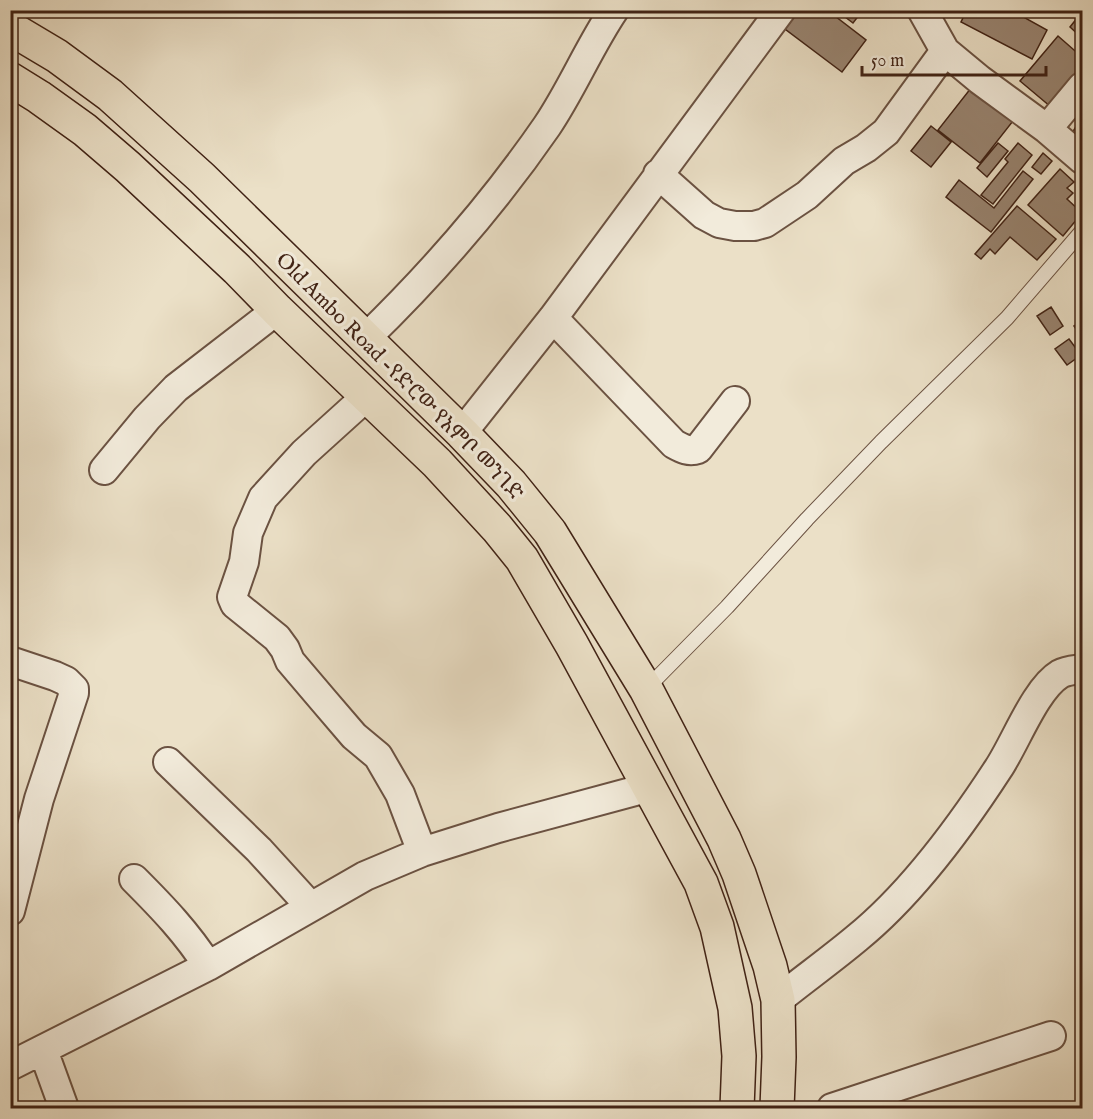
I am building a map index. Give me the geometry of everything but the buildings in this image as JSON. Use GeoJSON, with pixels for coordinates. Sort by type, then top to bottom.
{"type":"FeatureCollection","features":[{"type":"Feature","properties":{"kind":"main road","name":"Old Ambo Road -የድሮው የአምቦ መንገድ"},"geometry":{"type":"LineString","coordinates":[[10,28],[57,56],[111,95],[202,178],[462,433],[511,484],[550,532],[646,689],[724,839],[739,874],[768,957],[778,1000],[777,1108]]}},
{"type":"Feature","properties":{"kind":"main road","name":"Old Ambo Road -የድሮው የአምቦ መንገድ"},"geometry":{"type":"LineString","coordinates":[[10,79],[85,130],[237,269],[437,463],[522,560],[650,787],[701,883],[717,927],[735,1008],[739,1056],[737,1108]]}},
{"type":"Feature","properties":{"kind":"main road"},"geometry":{"type":"LineString","coordinates":[[726,971],[768,957]]}},
{"type":"Feature","properties":{"kind":"street"},"geometry":{"type":"LineString","coordinates":[[365,339],[429,275],[504,185],[548,124],[614,10]]}},
{"type":"Feature","properties":{"kind":"street"},"geometry":{"type":"LineString","coordinates":[[462,433],[553,318],[781,10]]}},
{"type":"Feature","properties":{"kind":"street"},"geometry":{"type":"LineString","coordinates":[[922,10],[945,51],[1083,159]]}},
{"type":"Feature","properties":{"kind":"street"},"geometry":{"type":"LineString","coordinates":[[658,174],[704,215],[719,223],[735,226],[754,226],[765,223],[807,195],[844,161],[886,132],[945,51]]}},
{"type":"Feature","properties":{"kind":"street"},"geometry":{"type":"LineString","coordinates":[[1047,129],[1083,87]]}},
{"type":"Feature","properties":{"kind":"street"},"geometry":{"type":"LineString","coordinates":[[104,470],[147,418],[176,388],[277,310]]}},
{"type":"Feature","properties":{"kind":"street"},"geometry":{"type":"LineString","coordinates":[[553,318],[674,444],[687,450],[698,448],[735,401]]}},
{"type":"Feature","properties":{"kind":"street"},"geometry":{"type":"LineString","coordinates":[[367,396],[304,453],[263,498],[248,533],[244,562],[232,597],[235,604],[277,638],[290,661],[354,736],[378,756],[400,794],[422,852]]}},
{"type":"Feature","properties":{"kind":"street"},"geometry":{"type":"LineString","coordinates":[[10,660],[66,681],[74,689],[74,693],[39,799],[10,911]]}},
{"type":"Feature","properties":{"kind":"street"},"geometry":{"type":"LineString","coordinates":[[778,1000],[859,937],[900,896],[953,831],[999,768],[1039,696],[1061,674],[1083,669]]}},
{"type":"Feature","properties":{"kind":"street"},"geometry":{"type":"LineString","coordinates":[[168,762],[259,850],[310,906]]}},
{"type":"Feature","properties":{"kind":"street"},"geometry":{"type":"LineString","coordinates":[[10,1066],[208,966],[365,876],[422,852],[564,808],[650,787]]}},
{"type":"Feature","properties":{"kind":"street"},"geometry":{"type":"LineString","coordinates":[[134,879],[171,916],[191,940],[208,966]]}},
{"type":"Feature","properties":{"kind":"street"},"geometry":{"type":"LineString","coordinates":[[832,1108],[1051,1035]]}},
{"type":"Feature","properties":{"kind":"street"},"geometry":{"type":"LineString","coordinates":[[43,1050],[64,1108]]}},
{"type":"Feature","properties":{"kind":"lane"},"geometry":{"type":"LineString","coordinates":[[646,689],[727,607],[881,442],[1007,318],[1083,231]]}}]}
